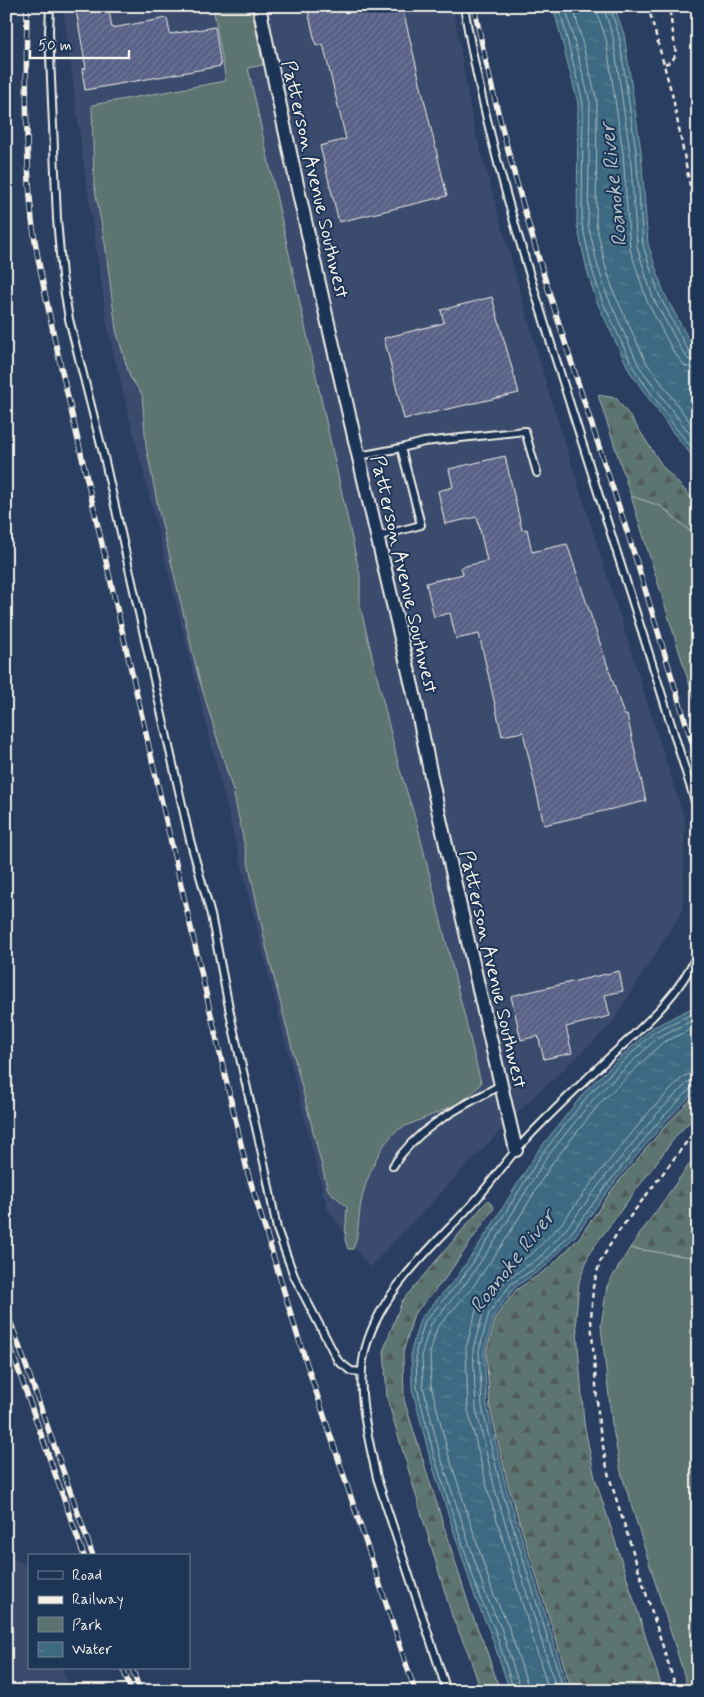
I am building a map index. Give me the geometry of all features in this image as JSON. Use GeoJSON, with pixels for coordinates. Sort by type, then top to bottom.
{"type":"FeatureCollection","features":[{"type":"Feature","properties":{"kind":"street","name":"Patterson Avenue Southwest"},"geometry":{"type":"LineString","coordinates":[[259,6],[376,537],[414,693],[516,1150]]}},
{"type":"Feature","properties":{"kind":"lane"},"geometry":{"type":"LineString","coordinates":[[50,6],[49,32],[57,220],[62,276],[70,319],[104,457],[190,840],[210,915],[232,1023],[266,1166],[277,1229],[294,1276],[338,1361],[351,1371],[362,1372]]}},
{"type":"Feature","properties":{"kind":"lane"},"geometry":{"type":"LineString","coordinates":[[464,6],[486,120],[516,228],[698,811]]}},
{"type":"Feature","properties":{"kind":"lane"},"geometry":{"type":"LineString","coordinates":[[359,456],[424,442],[525,431],[537,473]]}},
{"type":"Feature","properties":{"kind":"lane"},"geometry":{"type":"LineString","coordinates":[[376,537],[421,525],[401,448]]}},
{"type":"Feature","properties":{"kind":"lane"},"geometry":{"type":"LineString","coordinates":[[447,1691],[377,1478],[369,1444],[362,1372],[368,1338],[380,1312],[396,1288],[477,1199],[516,1150],[547,1117],[662,1007],[690,970],[698,952]]}},
{"type":"Feature","properties":{"kind":"lane"},"geometry":{"type":"LineString","coordinates":[[393,1166],[409,1143],[424,1130],[501,1085]]}},
{"type":"Feature","properties":{"kind":"path"},"geometry":{"type":"LineString","coordinates":[[648,6],[673,98],[698,227]]}},
{"type":"Feature","properties":{"kind":"path"},"geometry":{"type":"LineString","coordinates":[[665,64],[672,61],[676,54],[669,6]]}},
{"type":"Feature","properties":{"kind":"path"},"geometry":{"type":"LineString","coordinates":[[677,1691],[608,1473],[599,1425],[591,1320],[593,1287],[600,1262],[616,1234],[698,1127]]}},
{"type":"Feature","properties":{"kind":"shaded area"},"geometry":{"type":"Polygon","coordinates":[[[63,6],[453,6],[473,124],[548,390],[685,821],[683,910],[610,1026],[522,1108],[369,1268],[327,1208],[109,335],[82,153],[63,6]]]}},
{"type":"Feature","properties":{"kind":"shaded area"},"geometry":{"type":"Polygon","coordinates":[[[6,1555],[28,1566],[28,1670],[64,1670],[69,1691],[6,1691],[6,1555]]]}},
{"type":"Feature","properties":{"kind":"green space"},"geometry":{"type":"Polygon","coordinates":[[[213,6],[251,6],[263,65],[248,68],[360,575],[360,606],[399,767],[417,824],[481,1083],[462,1101],[402,1128],[387,1141],[372,1167],[365,1186],[353,1249],[348,1249],[345,1240],[347,1207],[328,1190],[266,946],[233,791],[198,675],[158,507],[146,446],[142,394],[130,377],[116,330],[105,243],[94,184],[92,105],[226,81],[213,6]]]}},
{"type":"Feature","properties":{"kind":"green space"},"geometry":{"type":"Polygon","coordinates":[[[598,395],[616,398],[663,467],[698,504],[698,538],[661,506],[631,496],[598,395]]]}},
{"type":"Feature","properties":{"kind":"green space"},"geometry":{"type":"Polygon","coordinates":[[[631,496],[661,506],[698,538],[698,712],[631,496]]]}},
{"type":"Feature","properties":{"kind":"green space"},"geometry":{"type":"Polygon","coordinates":[[[698,1092],[698,1113],[676,1136],[590,1252],[579,1282],[576,1318],[584,1423],[595,1478],[663,1691],[572,1691],[508,1485],[490,1408],[486,1352],[496,1316],[516,1290],[549,1268],[579,1238],[614,1187],[666,1125],[698,1092]]]}},
{"type":"Feature","properties":{"kind":"green space"},"geometry":{"type":"Polygon","coordinates":[[[698,1154],[698,1258],[630,1248],[693,1159],[698,1154]]]}},
{"type":"Feature","properties":{"kind":"green space"},"geometry":{"type":"Polygon","coordinates":[[[488,1200],[494,1208],[444,1280],[414,1314],[403,1353],[404,1400],[471,1612],[500,1691],[481,1691],[469,1655],[452,1616],[387,1398],[384,1349],[402,1301],[488,1200]]]}},
{"type":"Feature","properties":{"kind":"green space"},"geometry":{"type":"Polygon","coordinates":[[[630,1248],[698,1258],[698,1691],[689,1691],[621,1472],[612,1424],[601,1326],[607,1286],[630,1248]]]}},
{"type":"Feature","properties":{"kind":"water","name":"Roanoke River"},"geometry":{"type":"Polygon","coordinates":[[[553,6],[614,6],[624,34],[641,151],[648,244],[664,293],[698,354],[698,463],[671,430],[630,372],[596,300],[577,225],[578,103],[553,6]]]}},
{"type":"Feature","properties":{"kind":"water","name":"Roanoke River"},"geometry":{"type":"Polygon","coordinates":[[[698,1005],[698,1088],[664,1123],[613,1184],[576,1235],[546,1266],[515,1287],[494,1315],[484,1352],[487,1406],[506,1487],[569,1691],[510,1691],[490,1632],[476,1600],[430,1458],[412,1388],[411,1351],[420,1319],[457,1277],[538,1151],[587,1089],[652,1028],[698,1005]]]}},
{"type":"Feature","properties":{"kind":"building"},"geometry":{"type":"Polygon","coordinates":[[[108,6],[112,28],[167,18],[170,34],[215,27],[221,66],[85,90],[82,69],[86,68],[76,10],[108,6]]]}},
{"type":"Feature","properties":{"kind":"building"},"geometry":{"type":"Polygon","coordinates":[[[307,6],[402,6],[447,196],[339,222],[320,146],[346,139],[323,44],[316,46],[307,6]]]}},
{"type":"Feature","properties":{"kind":"building"},"geometry":{"type":"Polygon","coordinates":[[[492,297],[519,393],[404,419],[384,338],[444,323],[441,310],[492,297]]]}},
{"type":"Feature","properties":{"kind":"building"},"geometry":{"type":"Polygon","coordinates":[[[505,456],[522,530],[527,529],[532,552],[567,544],[624,715],[627,715],[646,801],[544,825],[523,732],[502,736],[479,634],[456,639],[450,613],[434,617],[426,583],[463,574],[461,567],[487,561],[477,517],[445,524],[438,491],[453,487],[449,469],[505,456]]]}},
{"type":"Feature","properties":{"kind":"building"},"geometry":{"type":"Polygon","coordinates":[[[619,971],[623,991],[605,995],[610,1016],[566,1027],[572,1053],[544,1059],[538,1036],[521,1040],[511,996],[619,971]]]}},
{"type":"Feature","properties":{"kind":"railway"},"geometry":{"type":"LineString","coordinates":[[27,6],[26,113],[32,220],[55,341],[247,1170],[297,1334],[415,1691]]}},
{"type":"Feature","properties":{"kind":"railway"},"geometry":{"type":"LineString","coordinates":[[474,6],[488,71],[522,201],[581,392],[633,549],[698,761]]}},
{"type":"Feature","properties":{"kind":"railway"},"geometry":{"type":"LineString","coordinates":[[6,1309],[92,1554]]}},
{"type":"Feature","properties":{"kind":"railway"},"geometry":{"type":"LineString","coordinates":[[6,1335],[83,1554]]}},
{"type":"Feature","properties":{"kind":"railway"},"geometry":{"type":"LineString","coordinates":[[124,1670],[131,1691]]}},
{"type":"Feature","properties":{"kind":"railway"},"geometry":{"type":"LineString","coordinates":[[133,1670],[140,1691]]}}]}
